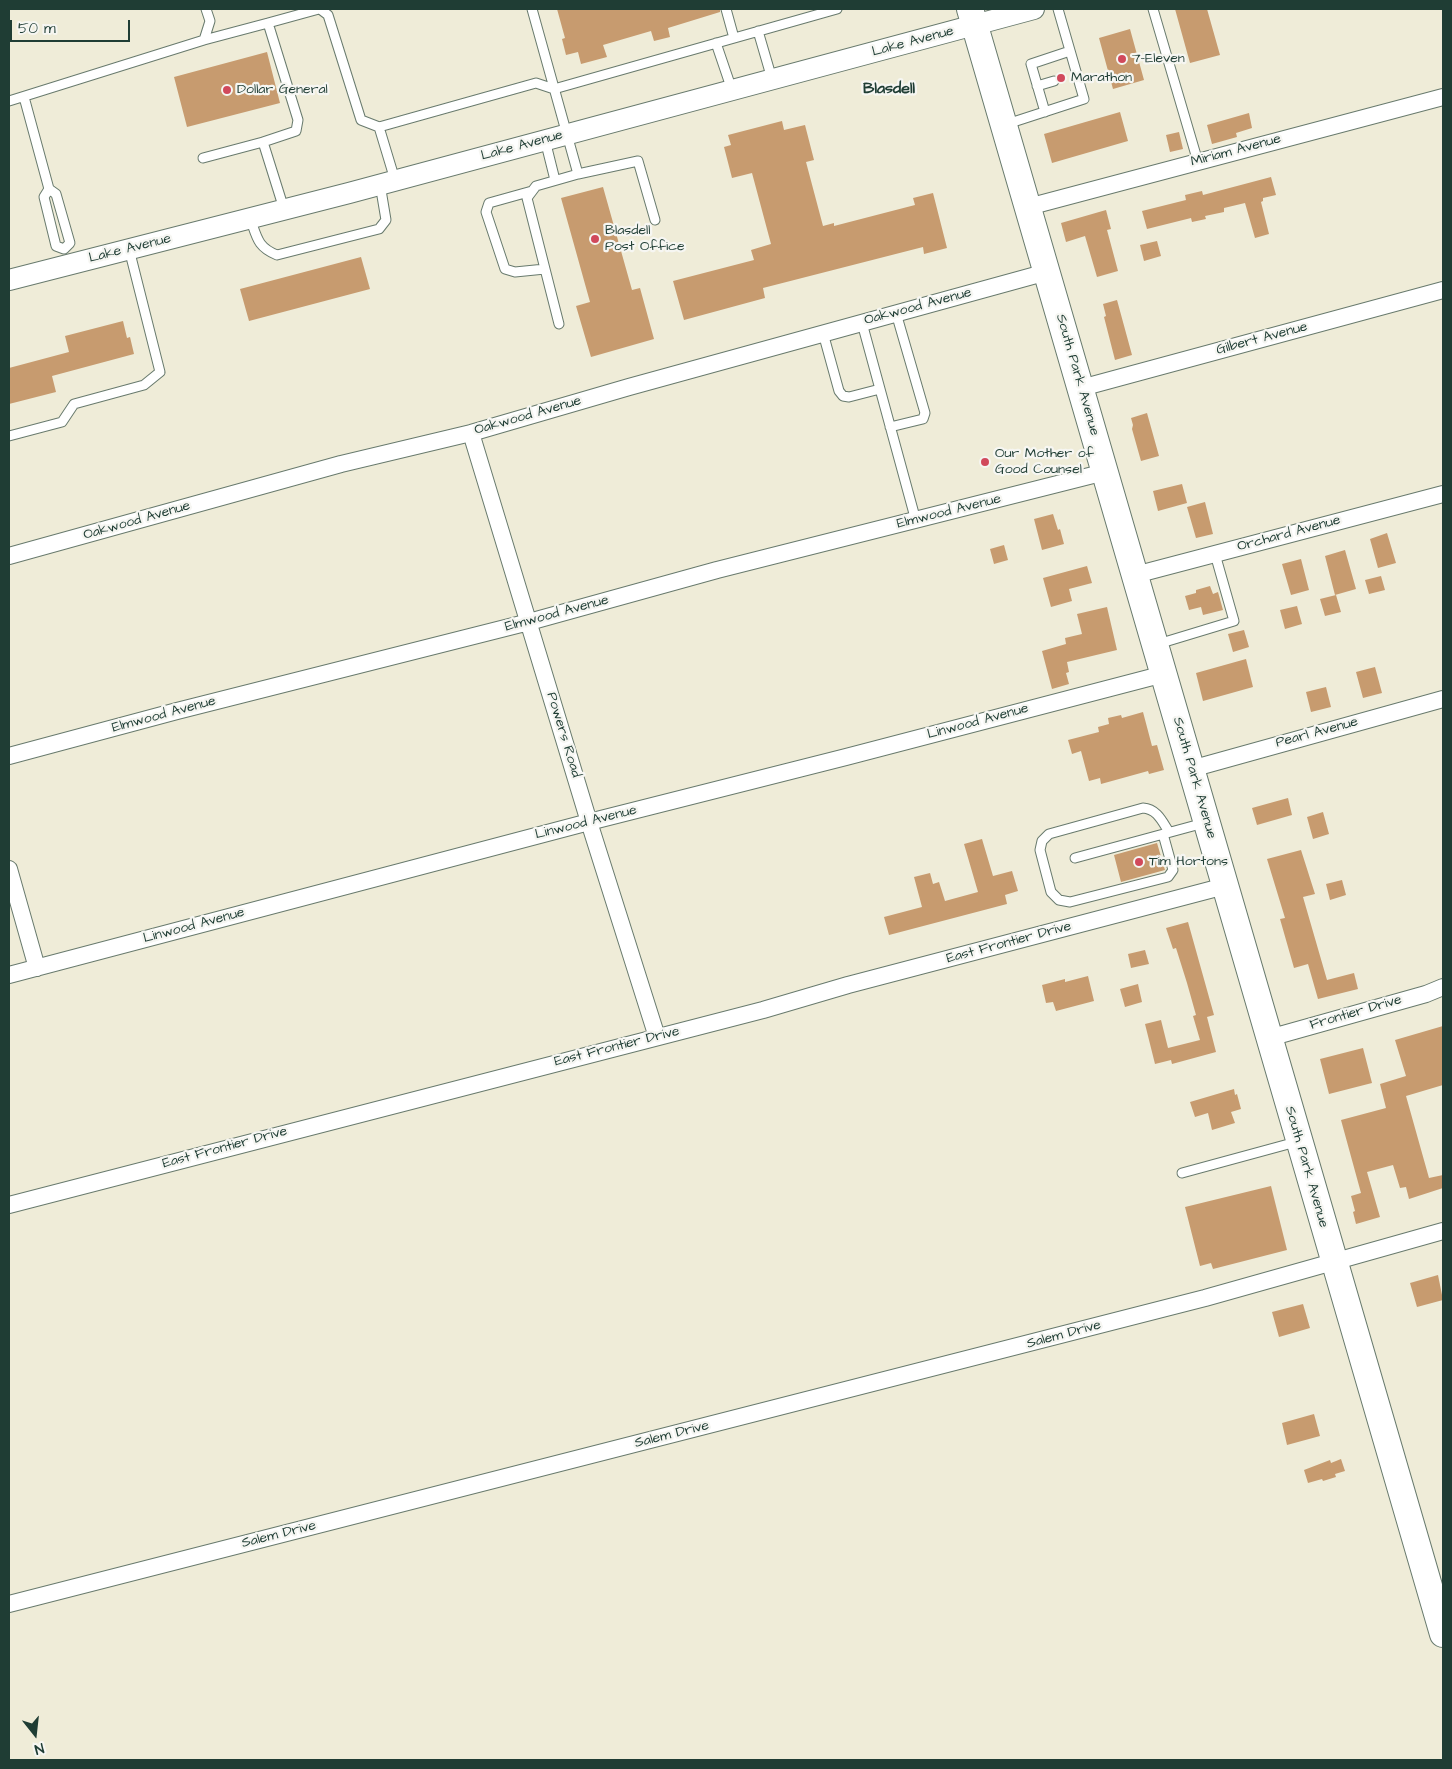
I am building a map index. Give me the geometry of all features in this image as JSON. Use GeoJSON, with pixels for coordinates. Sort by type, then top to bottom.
{"type":"FeatureCollection","features":[{"type":"Feature","properties":{"kind":"main road","name":"South Park Avenue"},"geometry":{"type":"LineString","coordinates":[[972,17],[1443,1634]]}},
{"type":"Feature","properties":{"kind":"street","name":"Lake Avenue"},"geometry":{"type":"LineString","coordinates":[[9,280],[66,257],[129,249],[732,90],[972,17],[1034,9]]}},
{"type":"Feature","properties":{"kind":"street","name":"Miriam Avenue"},"geometry":{"type":"LineString","coordinates":[[1028,207],[1443,97]]}},
{"type":"Feature","properties":{"kind":"street","name":"Oakwood Avenue"},"geometry":{"type":"LineString","coordinates":[[9,556],[341,464],[471,432],[1047,272]]}},
{"type":"Feature","properties":{"kind":"street","name":"Gilbert Avenue"},"geometry":{"type":"LineString","coordinates":[[1081,388],[1443,290]]}},
{"type":"Feature","properties":{"kind":"street","name":"Powers Road"},"geometry":{"type":"LineString","coordinates":[[471,432],[589,822],[657,1037]]}},
{"type":"Feature","properties":{"kind":"street","name":"Elmwood Avenue"},"geometry":{"type":"LineString","coordinates":[[9,756],[177,711],[529,622],[717,570],[1105,472]]}},
{"type":"Feature","properties":{"kind":"street","name":"Orchard Avenue"},"geometry":{"type":"LineString","coordinates":[[1135,575],[1443,494]]}},
{"type":"Feature","properties":{"kind":"street","name":"Linwood Avenue"},"geometry":{"type":"LineString","coordinates":[[9,975],[589,822],[1164,674]]}},
{"type":"Feature","properties":{"kind":"street","name":"Pearl Avenue"},"geometry":{"type":"LineString","coordinates":[[1191,769],[1443,699]]}},
{"type":"Feature","properties":{"kind":"street"},"geometry":{"type":"LineString","coordinates":[[9,869],[37,968]]}},
{"type":"Feature","properties":{"kind":"street","name":"East Frontier Drive"},"geometry":{"type":"LineString","coordinates":[[9,1204],[657,1037],[1225,886]]}},
{"type":"Feature","properties":{"kind":"street","name":"Frontier Drive"},"geometry":{"type":"LineString","coordinates":[[1269,1038],[1443,988]]}},
{"type":"Feature","properties":{"kind":"street","name":"Salem Drive"},"geometry":{"type":"LineString","coordinates":[[9,1604],[1172,1307],[1443,1231]]}},
{"type":"Feature","properties":{"kind":"lane"},"geometry":{"type":"LineString","coordinates":[[204,40],[210,21],[206,9]]}},
{"type":"Feature","properties":{"kind":"lane"},"geometry":{"type":"LineString","coordinates":[[9,102],[204,40],[320,9],[328,16],[361,120],[379,127],[536,83],[554,89],[837,9]]}},
{"type":"Feature","properties":{"kind":"lane"},"geometry":{"type":"LineString","coordinates":[[532,9],[578,174]]}},
{"type":"Feature","properties":{"kind":"lane"},"geometry":{"type":"LineString","coordinates":[[726,9],[734,38]]}},
{"type":"Feature","properties":{"kind":"lane"},"geometry":{"type":"LineString","coordinates":[[1004,125],[1084,100],[1074,75],[1070,51],[1058,9]]}},
{"type":"Feature","properties":{"kind":"lane"},"geometry":{"type":"LineString","coordinates":[[1152,9],[1198,162]]}},
{"type":"Feature","properties":{"kind":"lane"},"geometry":{"type":"LineString","coordinates":[[203,158],[296,132],[298,120],[268,22]]}},
{"type":"Feature","properties":{"kind":"lane"},"geometry":{"type":"LineString","coordinates":[[758,31],[772,79]]}},
{"type":"Feature","properties":{"kind":"lane"},"geometry":{"type":"LineString","coordinates":[[716,43],[732,90]]}},
{"type":"Feature","properties":{"kind":"lane"},"geometry":{"type":"LineString","coordinates":[[1045,112],[1030,64],[1070,51]]}},
{"type":"Feature","properties":{"kind":"lane"},"geometry":{"type":"LineString","coordinates":[[1037,86],[1054,81]]}},
{"type":"Feature","properties":{"kind":"lane"},"geometry":{"type":"LineString","coordinates":[[24,97],[49,188],[56,194],[70,244],[66,257]]}},
{"type":"Feature","properties":{"kind":"lane"},"geometry":{"type":"LineString","coordinates":[[250,218],[260,245],[266,251],[277,256],[379,229],[386,220],[388,182],[379,127]]}},
{"type":"Feature","properties":{"kind":"lane"},"geometry":{"type":"LineString","coordinates":[[545,140],[556,180]]}},
{"type":"Feature","properties":{"kind":"lane"},"geometry":{"type":"LineString","coordinates":[[263,142],[284,209]]}},
{"type":"Feature","properties":{"kind":"lane"},"geometry":{"type":"LineString","coordinates":[[559,324],[527,198],[536,186],[638,160],[655,220]]}},
{"type":"Feature","properties":{"kind":"lane"},"geometry":{"type":"LineString","coordinates":[[49,188],[44,197],[56,246],[66,257]]}},
{"type":"Feature","properties":{"kind":"lane"},"geometry":{"type":"LineString","coordinates":[[532,191],[490,203],[486,212],[505,269],[515,272],[545,268]]}},
{"type":"Feature","properties":{"kind":"lane"},"geometry":{"type":"LineString","coordinates":[[9,436],[62,422],[74,404],[144,386],[160,372],[129,249]]}},
{"type":"Feature","properties":{"kind":"lane"},"geometry":{"type":"LineString","coordinates":[[890,427],[922,419],[925,413],[896,313]]}},
{"type":"Feature","properties":{"kind":"lane"},"geometry":{"type":"LineString","coordinates":[[862,322],[916,521]]}},
{"type":"Feature","properties":{"kind":"lane"},"geometry":{"type":"LineString","coordinates":[[823,333],[839,391],[843,396],[849,397],[880,389]]}},
{"type":"Feature","properties":{"kind":"lane"},"geometry":{"type":"LineString","coordinates":[[1155,645],[1234,621],[1215,554]]}},
{"type":"Feature","properties":{"kind":"lane"},"geometry":{"type":"LineString","coordinates":[[1143,808],[1151,809],[1160,817],[1166,833],[1173,870],[1168,877],[1070,902],[1059,900],[1051,892],[1040,850],[1042,841],[1049,834],[1143,808]]}},
{"type":"Feature","properties":{"kind":"lane"},"geometry":{"type":"LineString","coordinates":[[1075,858],[1206,822]]}},
{"type":"Feature","properties":{"kind":"lane"},"geometry":{"type":"LineString","coordinates":[[1182,1173],[1299,1141]]}},
{"type":"Feature","properties":{"kind":"building"},"geometry":{"type":"Polygon","coordinates":[[[557,9],[720,9],[720,12],[668,28],[670,37],[654,41],[651,31],[603,45],[607,57],[581,64],[578,52],[566,55],[562,39],[565,38],[557,9]]]}},
{"type":"Feature","properties":{"kind":"building"},"geometry":{"type":"Polygon","coordinates":[[[1175,9],[1207,9],[1220,55],[1190,63],[1175,9]]]}},
{"type":"Feature","properties":{"kind":"building","name":"7-Eleven"},"geometry":{"type":"Polygon","coordinates":[[[1130,29],[1144,80],[1113,89],[1099,38],[1130,29]]]}},
{"type":"Feature","properties":{"kind":"building","name":"Dollar General"},"geometry":{"type":"Polygon","coordinates":[[[267,52],[280,103],[187,127],[174,77],[267,52]]]}},
{"type":"Feature","properties":{"kind":"building"},"geometry":{"type":"Polygon","coordinates":[[[1120,112],[1128,141],[1052,163],[1044,134],[1120,112]]]}},
{"type":"Feature","properties":{"kind":"building"},"geometry":{"type":"Polygon","coordinates":[[[1249,113],[1252,128],[1236,133],[1237,137],[1212,144],[1207,125],[1249,113]]]}},
{"type":"Feature","properties":{"kind":"building"},"geometry":{"type":"Polygon","coordinates":[[[782,121],[784,130],[805,125],[814,160],[806,162],[823,226],[834,223],[834,226],[915,205],[913,198],[933,193],[947,248],[924,254],[923,247],[763,288],[765,298],[684,320],[673,281],[754,260],[751,250],[771,244],[752,173],[732,178],[724,147],[731,145],[728,135],[782,121]]]}},
{"type":"Feature","properties":{"kind":"building"},"geometry":{"type":"Polygon","coordinates":[[[1179,132],[1183,149],[1170,152],[1166,135],[1179,132]]]}},
{"type":"Feature","properties":{"kind":"building"},"geometry":{"type":"Polygon","coordinates":[[[1271,177],[1276,195],[1263,198],[1261,202],[1269,234],[1255,238],[1245,203],[1224,208],[1224,212],[1205,216],[1206,219],[1192,222],[1191,218],[1147,229],[1142,211],[1186,200],[1185,195],[1202,191],[1203,195],[1271,177]]]}},
{"type":"Feature","properties":{"kind":"building","name":"Blasdell Post Office"},"geometry":{"type":"Polygon","coordinates":[[[603,187],[632,290],[640,288],[654,339],[591,357],[576,306],[590,302],[561,198],[603,187]]]}},
{"type":"Feature","properties":{"kind":"building"},"geometry":{"type":"Polygon","coordinates":[[[1106,210],[1111,229],[1107,230],[1118,271],[1097,277],[1085,236],[1066,242],[1061,223],[1106,210]]]}},
{"type":"Feature","properties":{"kind":"building"},"geometry":{"type":"Polygon","coordinates":[[[1157,241],[1161,256],[1144,261],[1140,245],[1157,241]]]}},
{"type":"Feature","properties":{"kind":"building"},"geometry":{"type":"Polygon","coordinates":[[[361,257],[370,289],[249,321],[240,289],[361,257]]]}},
{"type":"Feature","properties":{"kind":"building"},"geometry":{"type":"Polygon","coordinates":[[[1117,300],[1132,355],[1115,360],[1104,317],[1106,316],[1103,304],[1117,300]]]}},
{"type":"Feature","properties":{"kind":"building"},"geometry":{"type":"Polygon","coordinates":[[[123,321],[127,338],[130,337],[134,354],[52,376],[56,392],[9,404],[9,368],[69,352],[65,336],[123,321]]]}},
{"type":"Feature","properties":{"kind":"building"},"geometry":{"type":"Polygon","coordinates":[[[1147,413],[1159,456],[1141,461],[1132,429],[1131,418],[1147,413]]]}},
{"type":"Feature","properties":{"kind":"building"},"geometry":{"type":"Polygon","coordinates":[[[1182,484],[1187,503],[1158,511],[1153,491],[1182,484]]]}},
{"type":"Feature","properties":{"kind":"building"},"geometry":{"type":"Polygon","coordinates":[[[1205,502],[1213,534],[1196,538],[1187,507],[1205,502]]]}},
{"type":"Feature","properties":{"kind":"building"},"geometry":{"type":"Polygon","coordinates":[[[1053,514],[1064,544],[1042,550],[1034,519],[1053,514]]]}},
{"type":"Feature","properties":{"kind":"building"},"geometry":{"type":"Polygon","coordinates":[[[1387,533],[1396,563],[1378,568],[1370,539],[1387,533]]]}},
{"type":"Feature","properties":{"kind":"building"},"geometry":{"type":"Polygon","coordinates":[[[1004,545],[1008,560],[994,564],[990,549],[1004,545]]]}},
{"type":"Feature","properties":{"kind":"building"},"geometry":{"type":"Polygon","coordinates":[[[1345,550],[1356,589],[1335,595],[1325,556],[1345,550]]]}},
{"type":"Feature","properties":{"kind":"building"},"geometry":{"type":"Polygon","coordinates":[[[1301,559],[1309,590],[1291,595],[1282,564],[1301,559]]]}},
{"type":"Feature","properties":{"kind":"building"},"geometry":{"type":"Polygon","coordinates":[[[1087,566],[1092,583],[1069,589],[1072,601],[1051,607],[1043,578],[1087,566]]]}},
{"type":"Feature","properties":{"kind":"building"},"geometry":{"type":"Polygon","coordinates":[[[1381,576],[1385,590],[1369,594],[1365,580],[1381,576]]]}},
{"type":"Feature","properties":{"kind":"building"},"geometry":{"type":"Polygon","coordinates":[[[1210,586],[1213,594],[1218,592],[1223,610],[1203,615],[1201,607],[1189,610],[1185,596],[1210,586]]]}},
{"type":"Feature","properties":{"kind":"building"},"geometry":{"type":"Polygon","coordinates":[[[1336,595],[1341,612],[1325,616],[1320,599],[1336,595]]]}},
{"type":"Feature","properties":{"kind":"building"},"geometry":{"type":"Polygon","coordinates":[[[1297,606],[1302,624],[1285,629],[1280,610],[1297,606]]]}},
{"type":"Feature","properties":{"kind":"building"},"geometry":{"type":"Polygon","coordinates":[[[1107,607],[1117,650],[1067,662],[1069,672],[1066,673],[1069,684],[1052,689],[1042,651],[1066,644],[1065,638],[1082,634],[1077,614],[1107,607]]]}},
{"type":"Feature","properties":{"kind":"building"},"geometry":{"type":"Polygon","coordinates":[[[1244,630],[1249,647],[1233,652],[1228,634],[1244,630]]]}},
{"type":"Feature","properties":{"kind":"building"},"geometry":{"type":"Polygon","coordinates":[[[1246,659],[1253,687],[1203,701],[1196,673],[1246,659]]]}},
{"type":"Feature","properties":{"kind":"building"},"geometry":{"type":"Polygon","coordinates":[[[1375,667],[1382,693],[1363,698],[1356,672],[1375,667]]]}},
{"type":"Feature","properties":{"kind":"building"},"geometry":{"type":"Polygon","coordinates":[[[1326,687],[1331,707],[1311,712],[1306,692],[1326,687]]]}},
{"type":"Feature","properties":{"kind":"building"},"geometry":{"type":"Polygon","coordinates":[[[1143,712],[1152,746],[1157,745],[1164,770],[1149,774],[1148,771],[1101,784],[1100,778],[1089,781],[1081,751],[1072,754],[1068,740],[1099,732],[1098,727],[1109,724],[1108,718],[1121,715],[1122,718],[1143,712]]]}},
{"type":"Feature","properties":{"kind":"building"},"geometry":{"type":"Polygon","coordinates":[[[1288,798],[1292,815],[1257,825],[1252,808],[1288,798]]]}},
{"type":"Feature","properties":{"kind":"building"},"geometry":{"type":"Polygon","coordinates":[[[1323,812],[1329,834],[1313,839],[1307,817],[1323,812]]]}},
{"type":"Feature","properties":{"kind":"building"},"geometry":{"type":"Polygon","coordinates":[[[982,839],[993,876],[1012,871],[1018,891],[1005,895],[1007,904],[889,935],[884,917],[922,907],[914,877],[930,873],[933,884],[939,882],[945,901],[978,892],[964,844],[982,839]]]}},
{"type":"Feature","properties":{"kind":"building","name":"Tim Hortons"},"geometry":{"type":"Polygon","coordinates":[[[1157,843],[1165,870],[1121,882],[1114,855],[1157,843]]]}},
{"type":"Feature","properties":{"kind":"building"},"geometry":{"type":"Polygon","coordinates":[[[1301,850],[1315,894],[1303,897],[1327,980],[1354,973],[1358,989],[1318,999],[1308,964],[1294,968],[1280,919],[1285,918],[1267,859],[1301,850]]]}},
{"type":"Feature","properties":{"kind":"building"},"geometry":{"type":"Polygon","coordinates":[[[1342,880],[1346,895],[1330,900],[1326,884],[1342,880]]]}},
{"type":"Feature","properties":{"kind":"building"},"geometry":{"type":"Polygon","coordinates":[[[1188,922],[1214,1015],[1207,1017],[1216,1052],[1172,1064],[1171,1060],[1155,1064],[1145,1024],[1161,1020],[1168,1048],[1200,1040],[1193,1016],[1196,1015],[1187,983],[1176,948],[1173,949],[1166,928],[1188,922]]]}},
{"type":"Feature","properties":{"kind":"building"},"geometry":{"type":"Polygon","coordinates":[[[1145,950],[1149,964],[1131,968],[1128,954],[1145,950]]]}},
{"type":"Feature","properties":{"kind":"building"},"geometry":{"type":"Polygon","coordinates":[[[1088,976],[1094,1001],[1056,1011],[1053,1002],[1046,1003],[1042,985],[1088,976]]]}},
{"type":"Feature","properties":{"kind":"building"},"geometry":{"type":"Polygon","coordinates":[[[1138,984],[1142,1002],[1125,1007],[1120,989],[1138,984]]]}},
{"type":"Feature","properties":{"kind":"building"},"geometry":{"type":"Polygon","coordinates":[[[1443,1026],[1443,1085],[1406,1096],[1429,1178],[1443,1175],[1443,1188],[1409,1199],[1406,1187],[1400,1188],[1393,1165],[1367,1172],[1380,1217],[1356,1224],[1351,1196],[1361,1193],[1341,1120],[1386,1108],[1380,1084],[1406,1076],[1395,1040],[1443,1026]]]}},
{"type":"Feature","properties":{"kind":"building"},"geometry":{"type":"Polygon","coordinates":[[[1363,1048],[1372,1083],[1329,1094],[1320,1059],[1363,1048]]]}},
{"type":"Feature","properties":{"kind":"building"},"geometry":{"type":"Polygon","coordinates":[[[1234,1089],[1241,1109],[1231,1112],[1235,1123],[1212,1130],[1208,1113],[1195,1117],[1190,1102],[1234,1089]]]}},
{"type":"Feature","properties":{"kind":"building"},"geometry":{"type":"Polygon","coordinates":[[[1271,1186],[1287,1250],[1213,1269],[1211,1263],[1200,1266],[1185,1207],[1271,1186]]]}},
{"type":"Feature","properties":{"kind":"building"},"geometry":{"type":"Polygon","coordinates":[[[1438,1275],[1443,1300],[1417,1307],[1410,1283],[1438,1275]]]}},
{"type":"Feature","properties":{"kind":"building"},"geometry":{"type":"Polygon","coordinates":[[[1303,1304],[1310,1328],[1279,1337],[1272,1312],[1303,1304]]]}},
{"type":"Feature","properties":{"kind":"building"},"geometry":{"type":"Polygon","coordinates":[[[1314,1414],[1320,1436],[1287,1445],[1282,1423],[1314,1414]]]}},
{"type":"Feature","properties":{"kind":"building"},"geometry":{"type":"Polygon","coordinates":[[[1341,1459],[1345,1471],[1335,1474],[1336,1477],[1308,1483],[1304,1470],[1330,1460],[1331,1463],[1341,1459]]]}},
{"type":"Feature","properties":{"kind":"place","name":"7-Eleven"},"geometry":{"type":"Point","coordinates":[1122,59]}},
{"type":"Feature","properties":{"kind":"place","name":"Marathon"},"geometry":{"type":"Point","coordinates":[1061,78]}},
{"type":"Feature","properties":{"kind":"place","name":"Dollar General"},"geometry":{"type":"Point","coordinates":[227,90]}},
{"type":"Feature","properties":{"kind":"place","name":"Blasdell Post Office"},"geometry":{"type":"Point","coordinates":[595,239]}},
{"type":"Feature","properties":{"kind":"place","name":"Our Mother of Good Counsel"},"geometry":{"type":"Point","coordinates":[985,462]}},
{"type":"Feature","properties":{"kind":"place","name":"Tim Hortons"},"geometry":{"type":"Point","coordinates":[1139,862]}},
{"type":"Feature","properties":{"kind":"district","name":"Blasdell"},"geometry":{"type":"Point","coordinates":[889,90]}}]}
